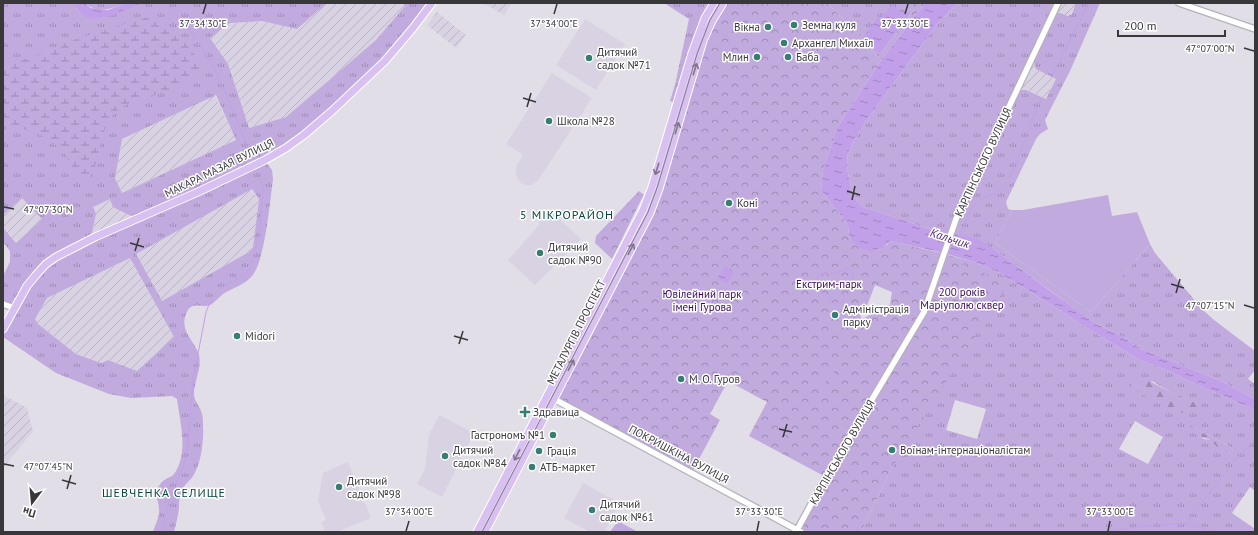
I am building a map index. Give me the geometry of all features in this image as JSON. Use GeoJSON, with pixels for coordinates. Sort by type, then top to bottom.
{"type":"FeatureCollection","features":[{"type":"Feature","properties":{"kind":"main road","name":"МАКАРА МАЗАЯ ВУЛИЦЯ"},"geometry":{"type":"LineString","coordinates":[[3,328],[22,293],[46,264],[56,257],[95,237],[198,192],[265,160],[298,139],[332,111],[383,63],[402,42],[432,3]]}},
{"type":"Feature","properties":{"kind":"main road","name":"МЕТАЛУРГІВ ПРОСПЕКТ"},"geometry":{"type":"LineString","coordinates":[[485,532],[645,206],[692,53],[705,18],[714,3]]}},
{"type":"Feature","properties":{"kind":"main road","name":"МЕТАЛУРГІВ ПРОСПЕКТ"},"geometry":{"type":"LineString","coordinates":[[477,532],[653,205],[704,41],[712,21],[723,3]]}},
{"type":"Feature","properties":{"kind":"street","name":"КАРПІНСЬКОГО ВУЛИЦЯ"},"geometry":{"type":"LineString","coordinates":[[798,531],[827,475],[921,318],[956,219],[1058,3]]}},
{"type":"Feature","properties":{"kind":"street"},"geometry":{"type":"LineString","coordinates":[[1179,3],[1255,29]]}},
{"type":"Feature","properties":{"kind":"street"},"geometry":{"type":"LineString","coordinates":[[3,304],[14,308]]}},
{"type":"Feature","properties":{"kind":"street","name":"ПОКРИШКІНА ВУЛИЦЯ"},"geometry":{"type":"LineString","coordinates":[[550,398],[798,531]]}},
{"type":"Feature","properties":{"kind":"shaded area"},"geometry":{"type":"Polygon","coordinates":[[[327,3],[402,3],[405,6],[376,40],[286,117],[248,128],[228,64],[210,38],[230,23],[262,21],[297,29],[327,3]]]}},
{"type":"Feature","properties":{"kind":"shaded area"},"geometry":{"type":"Polygon","coordinates":[[[483,3],[512,3],[504,15],[483,3]]]}},
{"type":"Feature","properties":{"kind":"shaded area"},"geometry":{"type":"Polygon","coordinates":[[[1059,3],[1076,4],[1071,14],[1068,16],[1060,13],[1054,13],[1059,3]]]}},
{"type":"Feature","properties":{"kind":"shaded area"},"geometry":{"type":"Polygon","coordinates":[[[437,12],[466,35],[456,48],[427,25],[437,12]]]}},
{"type":"Feature","properties":{"kind":"shaded area","name":"Дитячий садок №71"},"geometry":{"type":"Polygon","coordinates":[[[585,19],[625,44],[596,90],[556,65],[585,19]]]}},
{"type":"Feature","properties":{"kind":"shaded area"},"geometry":{"type":"Polygon","coordinates":[[[1033,59],[1036,69],[1056,79],[1046,99],[1026,90],[1018,90],[1033,59]]]}},
{"type":"Feature","properties":{"kind":"shaded area","name":"Школа №28"},"geometry":{"type":"Polygon","coordinates":[[[552,73],[592,98],[539,179],[531,185],[526,185],[521,183],[516,175],[517,165],[523,155],[506,144],[552,73]]]}},
{"type":"Feature","properties":{"kind":"shaded area"},"geometry":{"type":"Polygon","coordinates":[[[215,95],[236,140],[122,193],[115,178],[122,139],[215,95]]]}},
{"type":"Feature","properties":{"kind":"shaded area"},"geometry":{"type":"Polygon","coordinates":[[[251,189],[259,199],[253,246],[249,252],[162,301],[135,254],[251,189]]]}},
{"type":"Feature","properties":{"kind":"shaded area"},"geometry":{"type":"Polygon","coordinates":[[[22,198],[42,219],[16,243],[3,228],[3,215],[22,198]]]}},
{"type":"Feature","properties":{"kind":"shaded area"},"geometry":{"type":"Polygon","coordinates":[[[110,199],[135,218],[91,238],[96,214],[92,207],[110,199]]]}},
{"type":"Feature","properties":{"kind":"shaded area","name":"Дитячий садок №90"},"geometry":{"type":"Polygon","coordinates":[[[548,209],[581,239],[535,285],[508,260],[540,224],[537,221],[548,209]]]}},
{"type":"Feature","properties":{"kind":"shaded area"},"geometry":{"type":"Polygon","coordinates":[[[130,258],[174,337],[137,371],[108,360],[101,363],[76,354],[38,324],[35,319],[47,298],[130,258]]]}},
{"type":"Feature","properties":{"kind":"shaded area"},"geometry":{"type":"Polygon","coordinates":[[[3,395],[27,408],[33,431],[3,468],[3,395]]]}},
{"type":"Feature","properties":{"kind":"shaded area","name":"Дитячий садок №84"},"geometry":{"type":"Polygon","coordinates":[[[439,415],[474,433],[442,497],[417,484],[425,469],[429,435],[439,415]]]}},
{"type":"Feature","properties":{"kind":"shaded area","name":"Дитячий садок №98"},"geometry":{"type":"Polygon","coordinates":[[[348,462],[371,518],[337,532],[325,532],[321,522],[326,520],[318,501],[323,473],[348,462]]]}},
{"type":"Feature","properties":{"kind":"shaded area","name":"Дитячий садок №61"},"geometry":{"type":"Polygon","coordinates":[[[583,483],[620,503],[604,532],[590,532],[564,518],[583,483]]]}},
{"type":"Feature","properties":{"kind":"green space"},"geometry":{"type":"Polygon","coordinates":[[[3,3],[73,3],[79,12],[96,18],[103,18],[141,3],[327,3],[297,29],[262,21],[230,23],[210,38],[228,64],[249,128],[286,117],[376,40],[405,6],[402,3],[430,3],[397,46],[317,123],[264,159],[135,218],[113,207],[110,199],[93,207],[96,214],[91,238],[55,255],[14,307],[3,302],[3,276],[10,262],[10,251],[3,242],[3,228],[16,243],[42,219],[22,198],[3,215],[3,3]],[[216,95],[122,139],[115,178],[122,193],[236,140],[216,95]]]}},
{"type":"Feature","properties":{"kind":"green space"},"geometry":{"type":"Polygon","coordinates":[[[84,3],[127,3],[110,9],[100,9],[84,3]]]}},
{"type":"Feature","properties":{"kind":"green space"},"geometry":{"type":"Polygon","coordinates":[[[664,3],[711,3],[675,103],[670,101],[675,85],[689,19],[664,3]]]}},
{"type":"Feature","properties":{"kind":"green space","name":"Ювілейний парк імені Гурова"},"geometry":{"type":"Polygon","coordinates":[[[726,3],[827,3],[860,36],[860,40],[878,57],[919,3],[925,3],[880,62],[837,128],[823,170],[821,190],[848,225],[851,240],[868,251],[878,250],[887,245],[890,241],[942,253],[922,312],[824,476],[749,436],[767,402],[728,381],[710,414],[720,420],[692,472],[556,399],[648,221],[701,55],[714,22],[726,3]],[[875,285],[867,306],[858,311],[862,319],[890,305],[892,292],[875,285]]]}},
{"type":"Feature","properties":{"kind":"green space"},"geometry":{"type":"Polygon","coordinates":[[[827,3],[919,3],[878,57],[860,40],[860,36],[827,3]]]}},
{"type":"Feature","properties":{"kind":"green space"},"geometry":{"type":"Polygon","coordinates":[[[958,3],[1056,3],[948,235],[863,207],[855,198],[852,191],[848,175],[847,160],[852,145],[866,121],[937,24],[958,3]]]}},
{"type":"Feature","properties":{"kind":"green space"},"geometry":{"type":"Polygon","coordinates":[[[1076,3],[1100,3],[1070,71],[1045,120],[1048,129],[1040,134],[1036,139],[1006,202],[1008,209],[1012,210],[995,243],[1091,312],[1150,244],[1155,253],[1202,309],[1255,351],[1255,370],[1248,379],[1255,384],[1255,399],[1221,381],[1139,348],[1123,337],[1095,323],[995,250],[951,236],[1018,90],[1026,90],[1046,99],[1056,79],[1036,69],[1033,59],[1054,13],[1060,13],[1068,16],[1072,14],[1076,3]]]}},
{"type":"Feature","properties":{"kind":"green space"},"geometry":{"type":"Polygon","coordinates":[[[145,18],[160,20],[176,33],[199,61],[199,73],[194,79],[185,85],[129,104],[120,108],[114,113],[104,131],[94,170],[90,177],[81,179],[59,147],[44,137],[27,130],[11,128],[3,130],[3,62],[11,62],[28,58],[68,42],[145,18]]]}},
{"type":"Feature","properties":{"kind":"green space"},"geometry":{"type":"Polygon","coordinates":[[[265,161],[272,170],[273,179],[264,245],[257,268],[249,279],[223,294],[209,306],[191,307],[188,310],[184,320],[188,336],[197,350],[200,360],[194,394],[202,414],[203,438],[196,471],[183,488],[180,495],[174,532],[153,532],[159,512],[156,495],[159,486],[163,481],[174,474],[179,466],[181,457],[182,438],[177,399],[172,396],[131,398],[109,394],[56,373],[3,337],[3,331],[23,294],[57,257],[265,161]],[[252,189],[136,254],[162,301],[249,252],[253,247],[259,199],[252,189]],[[130,258],[47,298],[35,319],[38,324],[76,354],[101,363],[108,360],[137,371],[174,337],[130,258]]]}},
{"type":"Feature","properties":{"kind":"green space"},"geometry":{"type":"Polygon","coordinates":[[[639,191],[644,195],[612,259],[595,243],[596,236],[639,191]]]}},
{"type":"Feature","properties":{"kind":"green space"},"geometry":{"type":"Polygon","coordinates":[[[1108,195],[1112,216],[1137,212],[1150,244],[1091,312],[995,243],[1012,210],[1023,210],[1108,195]]]}},
{"type":"Feature","properties":{"kind":"green space"},"geometry":{"type":"Polygon","coordinates":[[[945,254],[977,263],[996,271],[1140,360],[1169,371],[1255,410],[1255,491],[1250,487],[1232,513],[1255,529],[1255,532],[861,532],[893,466],[945,254]],[[1152,381],[1137,391],[1143,395],[1196,403],[1170,392],[1152,381]],[[955,400],[946,430],[977,439],[986,409],[955,400]],[[1135,421],[1119,449],[1148,464],[1163,437],[1135,421]],[[1192,426],[1198,435],[1204,439],[1211,440],[1216,446],[1230,453],[1233,450],[1226,444],[1192,426]]]}},
{"type":"Feature","properties":{"kind":"green space","name":"200 років Маріуполю сквер"},"geometry":{"type":"Polygon","coordinates":[[[943,257],[991,276],[1005,284],[1006,287],[893,466],[861,532],[801,532],[797,530],[921,318],[943,257]]]}},
{"type":"Feature","properties":{"kind":"green space"},"geometry":{"type":"Polygon","coordinates":[[[827,366],[834,371],[834,374],[822,385],[820,385],[815,378],[827,366]]]}},
{"type":"Feature","properties":{"kind":"green space"},"geometry":{"type":"Polygon","coordinates":[[[1137,378],[1144,378],[1170,392],[1196,403],[1197,410],[1191,414],[1177,411],[1132,389],[1131,386],[1137,378]]]}},
{"type":"Feature","properties":{"kind":"green space"},"geometry":{"type":"Polygon","coordinates":[[[1192,426],[1226,444],[1233,450],[1233,453],[1222,450],[1210,440],[1193,433],[1189,429],[1189,427],[1192,426]]]}},
{"type":"Feature","properties":{"kind":"green space"},"geometry":{"type":"Polygon","coordinates":[[[618,521],[638,532],[610,532],[618,521]]]}},
{"type":"Feature","properties":{"kind":"water"},"geometry":{"type":"Polygon","coordinates":[[[73,3],[84,3],[91,8],[108,10],[127,3],[141,3],[120,13],[105,17],[90,18],[82,14],[73,3]]]}},
{"type":"Feature","properties":{"kind":"water","name":"Кальчик"},"geometry":{"type":"Polygon","coordinates":[[[925,3],[958,3],[937,24],[866,121],[852,145],[848,154],[847,167],[852,191],[859,203],[863,207],[948,235],[968,236],[978,239],[1095,323],[1123,337],[1139,348],[1221,381],[1255,399],[1255,410],[1169,371],[1140,360],[996,271],[977,263],[944,253],[890,241],[883,248],[868,251],[858,247],[851,240],[848,225],[821,190],[823,170],[837,128],[880,62],[925,3]]]}},
{"type":"Feature","properties":{"kind":"water"},"geometry":{"type":"Polygon","coordinates":[[[893,5],[900,11],[902,9],[907,13],[908,17],[879,53],[865,40],[864,36],[878,17],[880,19],[893,5]]]}},
{"type":"Feature","properties":{"kind":"water"},"geometry":{"type":"Polygon","coordinates":[[[725,266],[734,271],[727,284],[717,279],[725,266]]]}},
{"type":"Feature","properties":{"kind":"waterway"},"geometry":{"type":"LineString","coordinates":[[166,3],[203,49],[219,79],[252,157]]}},
{"type":"Feature","properties":{"kind":"waterway"},"geometry":{"type":"LineString","coordinates":[[1053,74],[1089,3]]}},
{"type":"Feature","properties":{"kind":"waterway","name":"Кальчик"},"geometry":{"type":"LineString","coordinates":[[960,235],[973,206],[981,199],[997,192],[1005,185],[1015,165],[1041,100]]}},
{"type":"Feature","properties":{"kind":"waterway"},"geometry":{"type":"LineString","coordinates":[[161,532],[173,489],[183,467],[187,452],[193,380],[206,312],[213,295],[222,286],[238,279],[246,273],[250,267],[259,235],[263,191],[261,178]]}},
{"type":"Feature","properties":{"kind":"waterway"},"geometry":{"type":"LineString","coordinates":[[844,293],[843,301],[840,303],[835,302],[816,289],[816,280],[821,274],[836,273],[847,269],[852,273],[853,281],[845,291]]}},
{"type":"Feature","properties":{"kind":"waterway"},"geometry":{"type":"LineString","coordinates":[[1233,463],[1255,439]]}},
{"type":"Feature","properties":{"kind":"waterway"},"geometry":{"type":"LineString","coordinates":[[1185,524],[1230,467]]}},
{"type":"Feature","properties":{"kind":"waterway"},"geometry":{"type":"LineString","coordinates":[[1104,532],[1156,525],[1185,524],[1211,532]]}},
{"type":"Feature","properties":{"kind":"tram line"},"geometry":{"type":"LineString","coordinates":[[482,532],[648,212],[657,188],[697,54],[710,20],[720,3]]}},
{"type":"Feature","properties":{"kind":"place","name":"Земна куля"},"geometry":{"type":"Point","coordinates":[794,25]}},
{"type":"Feature","properties":{"kind":"place","name":"Вікна"},"geometry":{"type":"Point","coordinates":[768,27]}},
{"type":"Feature","properties":{"kind":"place","name":"Архангел Михаїл"},"geometry":{"type":"Point","coordinates":[784,43]}},
{"type":"Feature","properties":{"kind":"place","name":"Млин"},"geometry":{"type":"Point","coordinates":[757,57]}},
{"type":"Feature","properties":{"kind":"place","name":"Баба"},"geometry":{"type":"Point","coordinates":[788,57]}},
{"type":"Feature","properties":{"kind":"place","name":"Дитячий садок №71"},"geometry":{"type":"Point","coordinates":[589,58]}},
{"type":"Feature","properties":{"kind":"place","name":"Школа №28"},"geometry":{"type":"Point","coordinates":[549,121]}},
{"type":"Feature","properties":{"kind":"place","name":"Коні"},"geometry":{"type":"Point","coordinates":[729,203]}},
{"type":"Feature","properties":{"kind":"place","name":"Дитячий садок №90"},"geometry":{"type":"Point","coordinates":[540,253]}},
{"type":"Feature","properties":{"kind":"place","name":"Адміністрація парку"},"geometry":{"type":"Point","coordinates":[835,315]}},
{"type":"Feature","properties":{"kind":"place","name":"Midori"},"geometry":{"type":"Point","coordinates":[237,336]}},
{"type":"Feature","properties":{"kind":"place","name":"М. О. Гуров"},"geometry":{"type":"Point","coordinates":[681,379]}},
{"type":"Feature","properties":{"kind":"place","name":"Здравица"},"geometry":{"type":"Point","coordinates":[525,412]}},
{"type":"Feature","properties":{"kind":"place","name":"Гастрономъ №1"},"geometry":{"type":"Point","coordinates":[553,435]}},
{"type":"Feature","properties":{"kind":"place","name":"Воїнам-інтернаціоналістам"},"geometry":{"type":"Point","coordinates":[892,450]}},
{"type":"Feature","properties":{"kind":"place","name":"Грація"},"geometry":{"type":"Point","coordinates":[539,451]}},
{"type":"Feature","properties":{"kind":"place","name":"Дитячий садок №84"},"geometry":{"type":"Point","coordinates":[445,456]}},
{"type":"Feature","properties":{"kind":"place","name":"АТБ-маркет"},"geometry":{"type":"Point","coordinates":[532,467]}},
{"type":"Feature","properties":{"kind":"place","name":"Дитячий садок №98"},"geometry":{"type":"Point","coordinates":[339,487]}},
{"type":"Feature","properties":{"kind":"place","name":"Дитячий садок №61"},"geometry":{"type":"Point","coordinates":[592,510]}},
{"type":"Feature","properties":{"kind":"district","name":"5 МІКРОРАЙОН"},"geometry":{"type":"Point","coordinates":[567,214]}},
{"type":"Feature","properties":{"kind":"district","name":"ШЕВЧЕНКА СЕЛИЩЕ"},"geometry":{"type":"Point","coordinates":[164,492]}},
{"type":"Feature","properties":{"kind":"park label","name":"Екстрим-парк"},"geometry":{"type":"Point","coordinates":[829,284]}}]}
